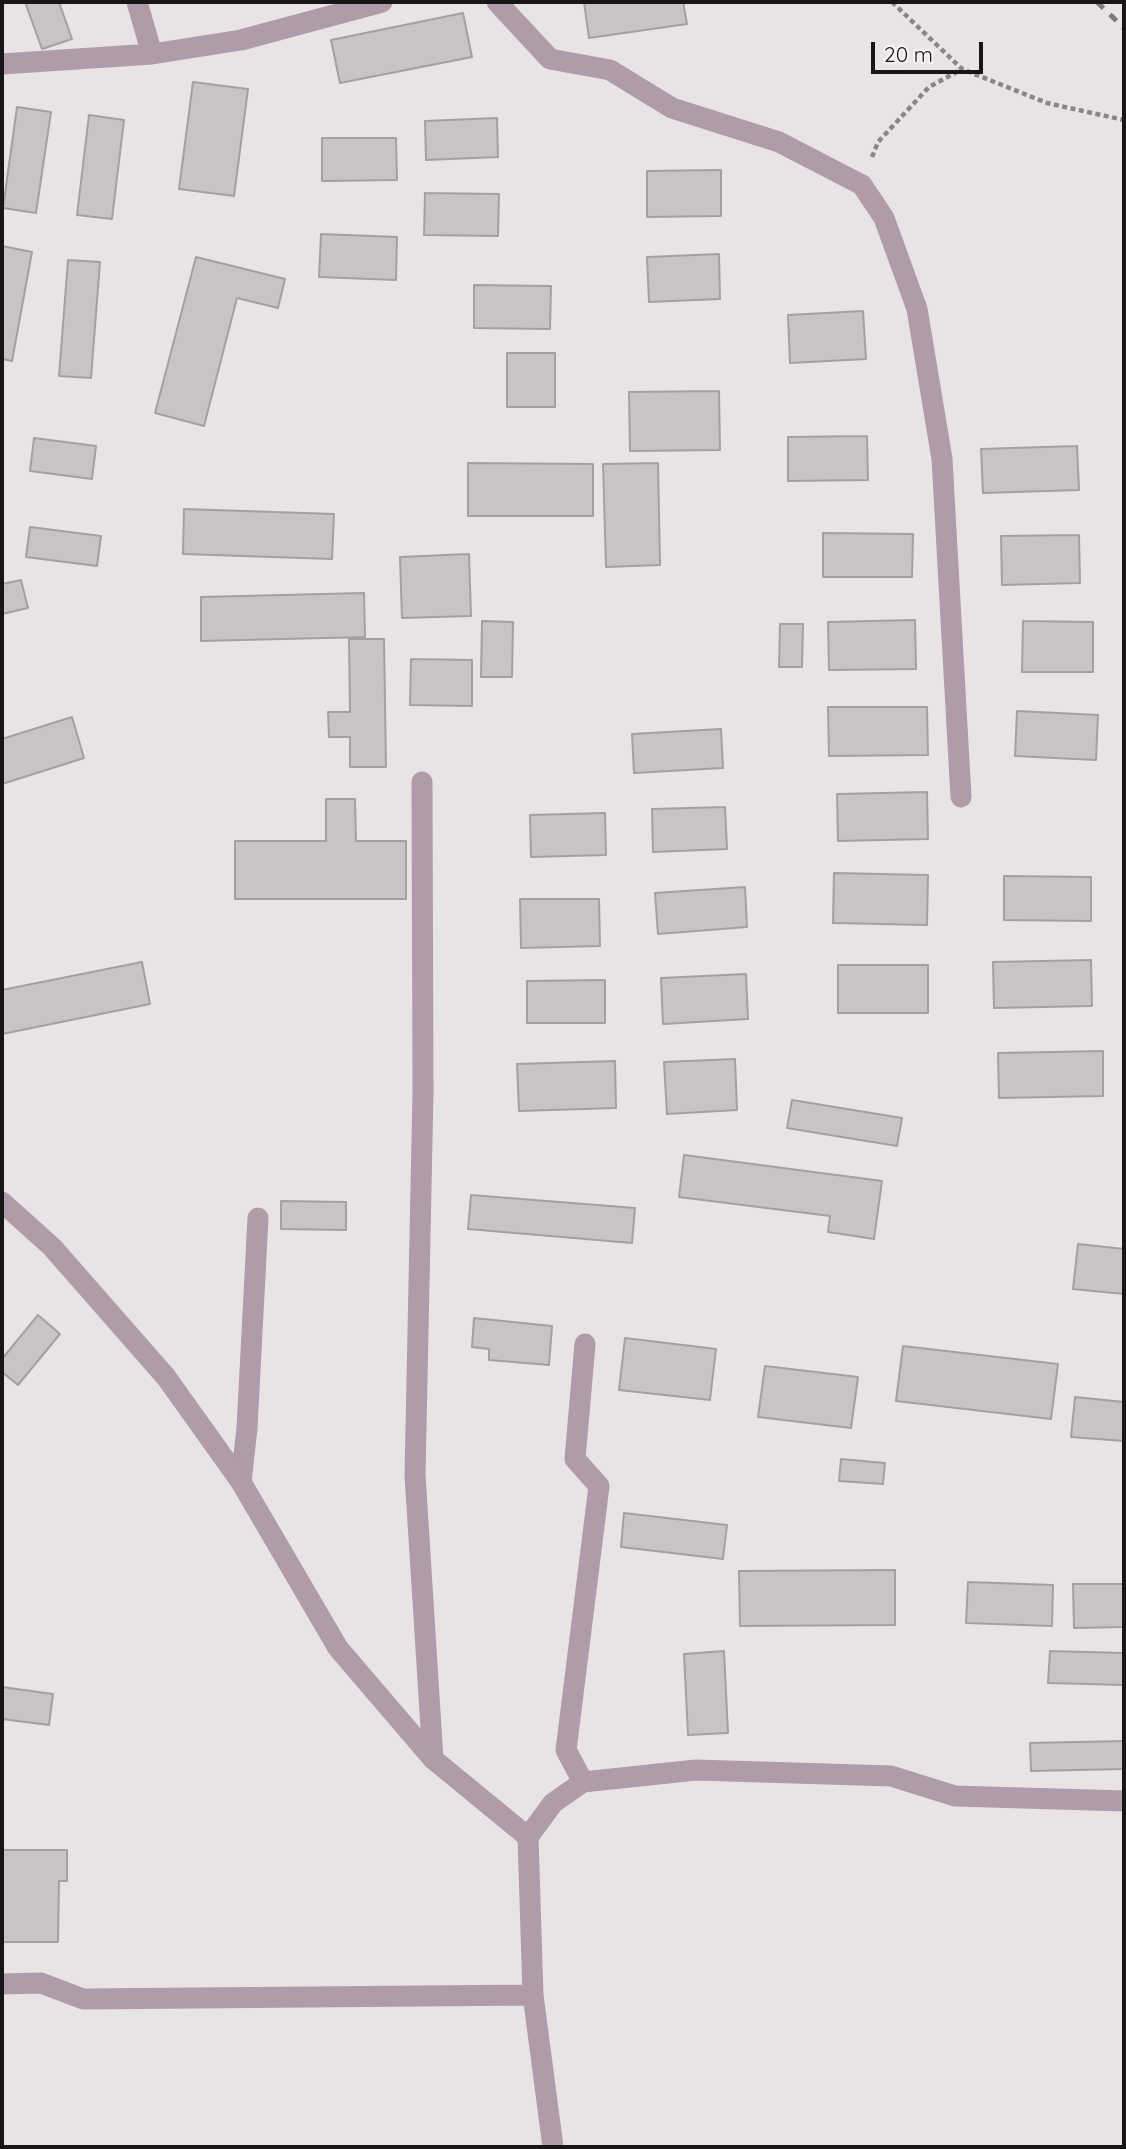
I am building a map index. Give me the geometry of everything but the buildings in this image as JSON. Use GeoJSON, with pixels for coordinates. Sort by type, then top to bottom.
{"type":"FeatureCollection","features":[{"type":"Feature","properties":{"kind":"street"},"geometry":{"type":"LineString","coordinates":[[137,2],[152,54]]}},
{"type":"Feature","properties":{"kind":"street"},"geometry":{"type":"LineString","coordinates":[[2,64],[152,54],[241,40],[382,2]]}},
{"type":"Feature","properties":{"kind":"street"},"geometry":{"type":"LineString","coordinates":[[498,2],[550,60],[610,70],[672,108],[779,142],[862,184],[884,218],[917,309],[942,459],[961,797]]}},
{"type":"Feature","properties":{"kind":"street"},"geometry":{"type":"LineString","coordinates":[[422,782],[423,1092],[415,1475],[433,1759]]}},
{"type":"Feature","properties":{"kind":"street"},"geometry":{"type":"LineString","coordinates":[[2,1202],[52,1247],[166,1377],[241,1482],[338,1648],[433,1759],[528,1838]]}},
{"type":"Feature","properties":{"kind":"street"},"geometry":{"type":"LineString","coordinates":[[241,1482],[247,1428],[258,1218]]}},
{"type":"Feature","properties":{"kind":"street"},"geometry":{"type":"LineString","coordinates":[[583,1782],[566,1750],[599,1486],[575,1459],[585,1344]]}},
{"type":"Feature","properties":{"kind":"street"},"geometry":{"type":"LineString","coordinates":[[553,2147],[533,1995],[528,1838],[553,1803],[583,1782],[696,1770],[891,1776],[955,1796],[1124,1801]]}},
{"type":"Feature","properties":{"kind":"street"},"geometry":{"type":"LineString","coordinates":[[2,1984],[40,1983],[82,1999],[533,1995]]}},
{"type":"Feature","properties":{"kind":"path"},"geometry":{"type":"LineString","coordinates":[[892,2],[962,69],[1047,103],[1124,120]]}},
{"type":"Feature","properties":{"kind":"path"},"geometry":{"type":"LineString","coordinates":[[862,184],[878,142],[929,87],[962,69]]}},
{"type":"Feature","properties":{"kind":"railway"},"geometry":{"type":"LineString","coordinates":[[1097,2],[1124,28]]}}]}
